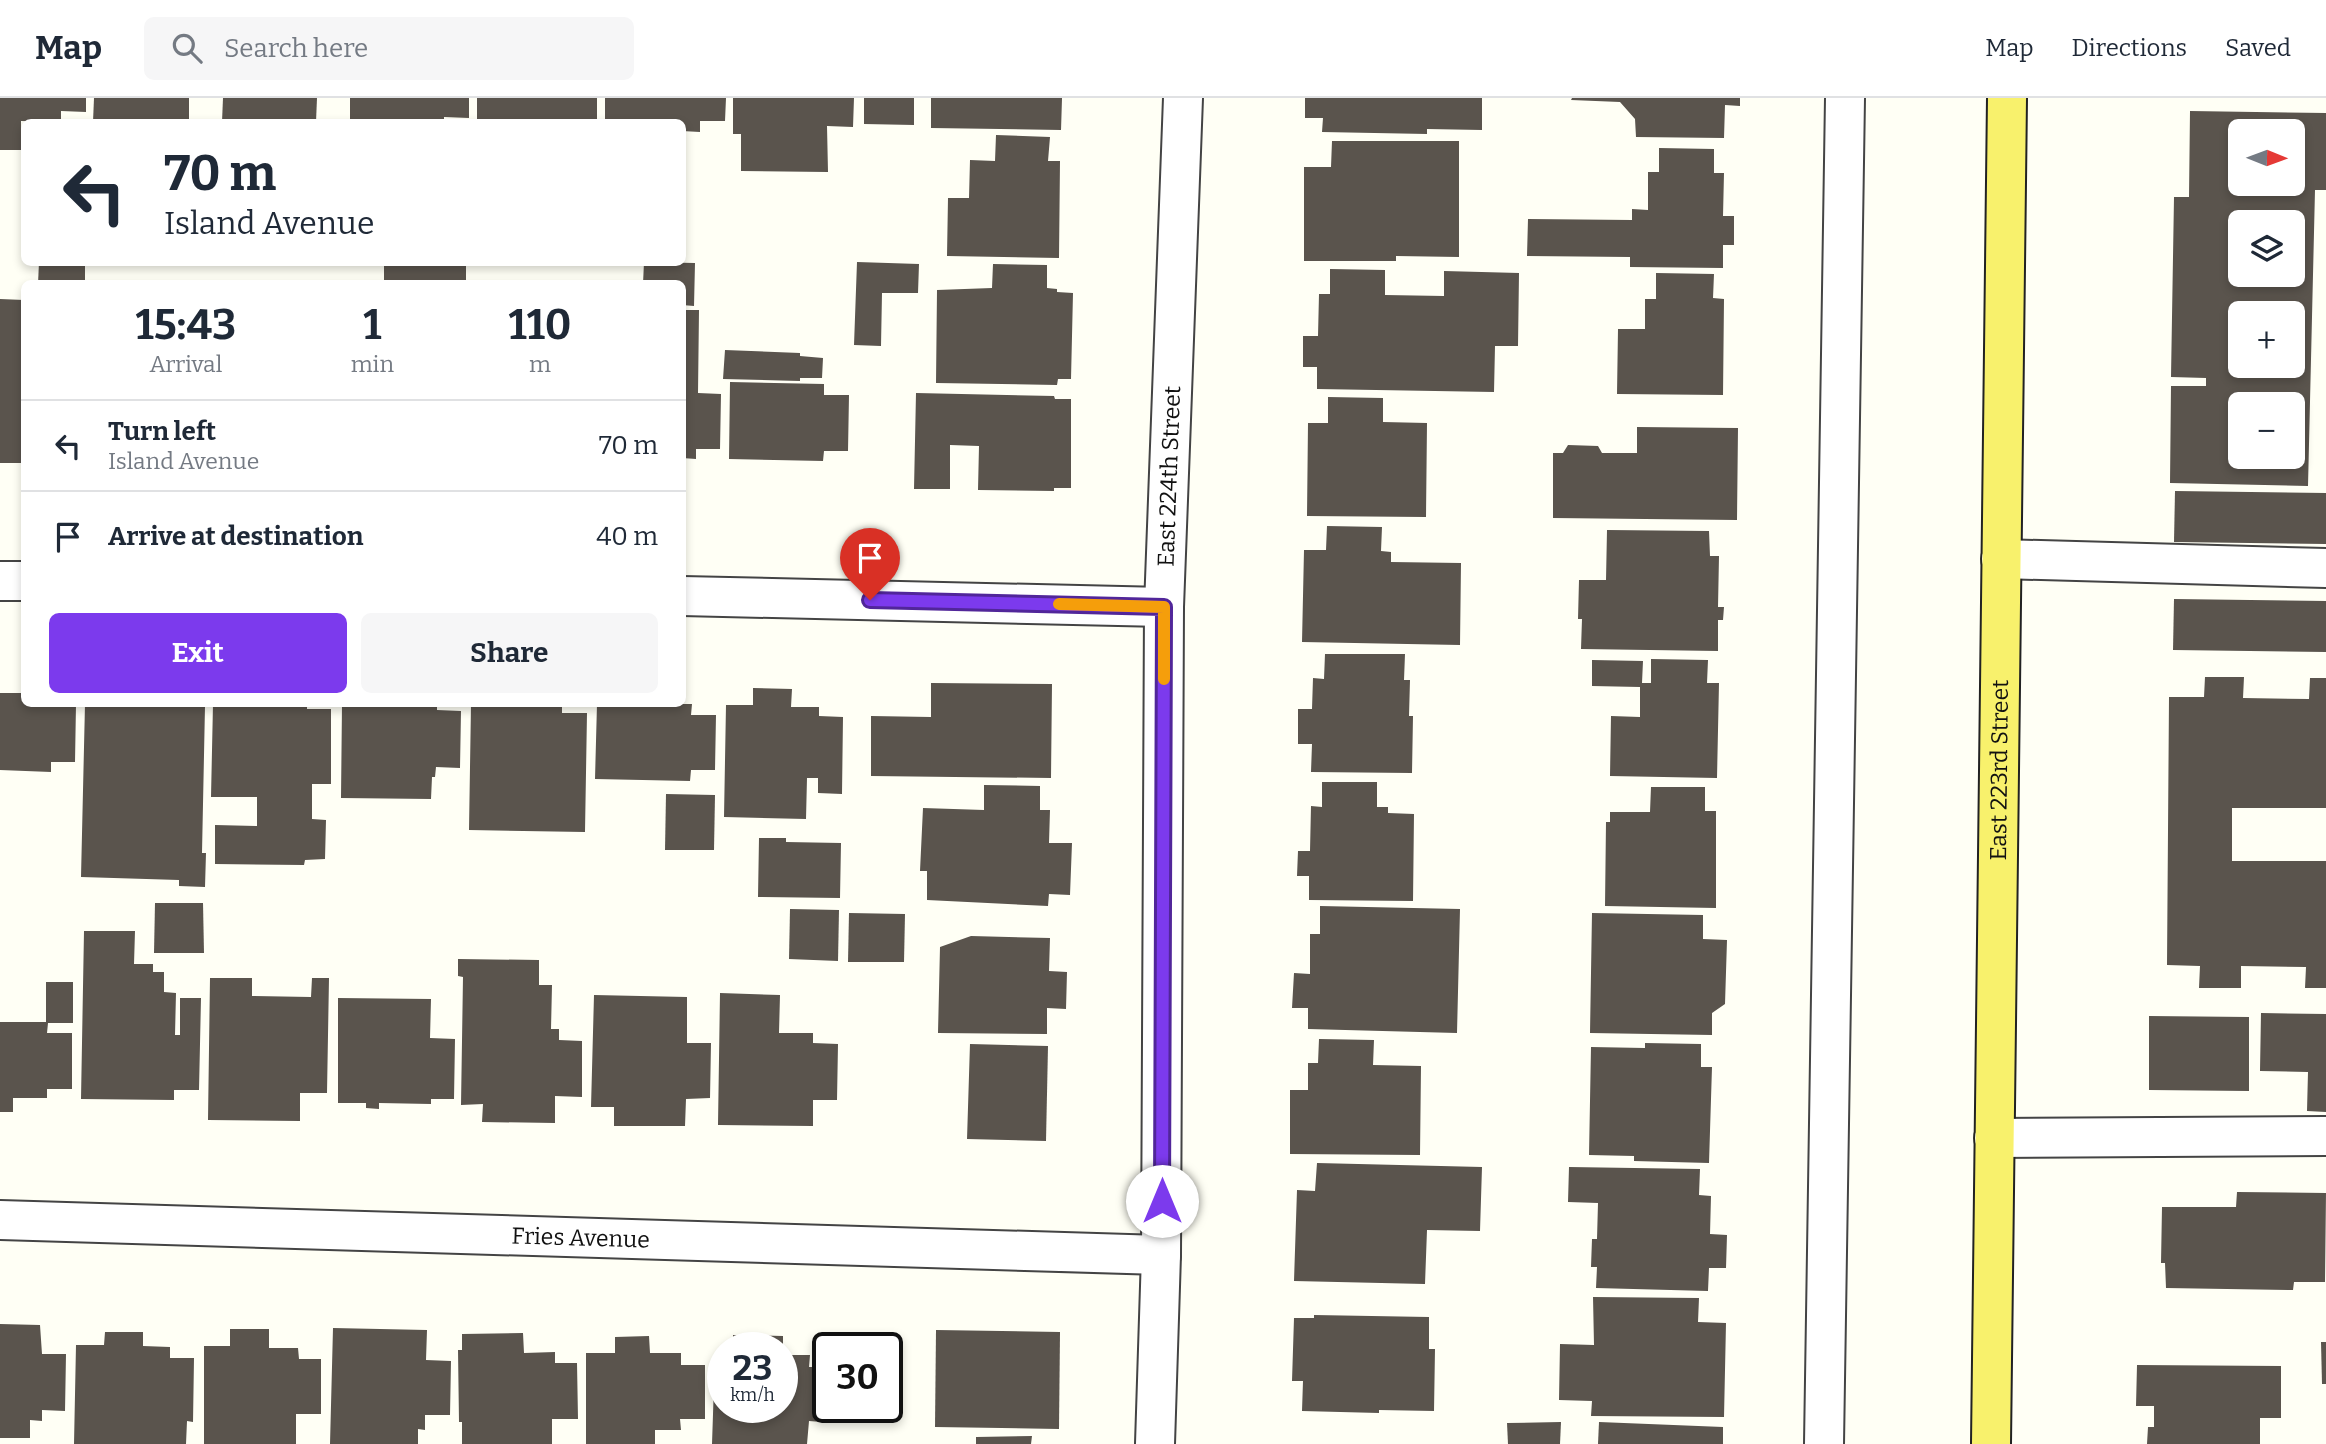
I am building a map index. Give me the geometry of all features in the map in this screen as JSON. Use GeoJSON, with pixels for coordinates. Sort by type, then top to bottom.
{"type":"FeatureCollection","features":[{"type":"Feature","properties":{"kind":"main road","name":"East 223rd Street"},"geometry":{"type":"LineString","coordinates":[[1991,1444],[2007,98]]}},
{"type":"Feature","properties":{"kind":"street","name":"East 224th Street"},"geometry":{"type":"LineString","coordinates":[[1155,1444],[1161,1255],[1164,607],[1182,98]]}},
{"type":"Feature","properties":{"kind":"street"},"geometry":{"type":"LineString","coordinates":[[1824,1444],[1845,98]]}},
{"type":"Feature","properties":{"kind":"street"},"geometry":{"type":"LineString","coordinates":[[2001,559],[2326,568]]}},
{"type":"Feature","properties":{"kind":"street"},"geometry":{"type":"LineString","coordinates":[[0,581],[21,581]]}},
{"type":"Feature","properties":{"kind":"street"},"geometry":{"type":"LineString","coordinates":[[686,596],[1164,607]]}},
{"type":"Feature","properties":{"kind":"street"},"geometry":{"type":"LineString","coordinates":[[1994,1138],[2326,1136]]}},
{"type":"Feature","properties":{"kind":"street","name":"Fries Avenue"},"geometry":{"type":"LineString","coordinates":[[0,1220],[1161,1255]]}},
{"type":"Feature","properties":{"kind":"building"},"geometry":{"type":"Polygon","coordinates":[[[0,98],[86,98],[86,112],[61,111],[61,119],[21,119],[21,150],[0,150],[0,98]]]}},
{"type":"Feature","properties":{"kind":"building"},"geometry":{"type":"Polygon","coordinates":[[[94,98],[189,98],[189,119],[93,119],[94,98]]]}},
{"type":"Feature","properties":{"kind":"building"},"geometry":{"type":"Polygon","coordinates":[[[223,98],[317,98],[316,119],[222,119],[223,98]]]}},
{"type":"Feature","properties":{"kind":"building"},"geometry":{"type":"Polygon","coordinates":[[[350,98],[469,98],[469,118],[350,119],[350,98]]]}},
{"type":"Feature","properties":{"kind":"building"},"geometry":{"type":"Polygon","coordinates":[[[477,98],[597,98],[597,119],[477,119],[477,98]]]}},
{"type":"Feature","properties":{"kind":"building"},"geometry":{"type":"Polygon","coordinates":[[[605,98],[726,98],[725,121],[700,121],[700,132],[686,131],[686,119],[605,119],[605,98]]]}},
{"type":"Feature","properties":{"kind":"building"},"geometry":{"type":"Polygon","coordinates":[[[733,98],[854,98],[853,127],[827,126],[828,172],[741,171],[741,134],[733,134],[733,98]]]}},
{"type":"Feature","properties":{"kind":"building"},"geometry":{"type":"Polygon","coordinates":[[[864,98],[914,98],[914,125],[864,124],[864,98]]]}},
{"type":"Feature","properties":{"kind":"building"},"geometry":{"type":"Polygon","coordinates":[[[931,98],[1062,98],[1061,130],[931,128],[931,98]]]}},
{"type":"Feature","properties":{"kind":"building"},"geometry":{"type":"Polygon","coordinates":[[[1305,98],[1482,98],[1482,130],[1427,129],[1427,134],[1322,132],[1323,118],[1305,118],[1305,98]]]}},
{"type":"Feature","properties":{"kind":"building"},"geometry":{"type":"Polygon","coordinates":[[[1740,98],[1740,106],[1725,105],[1724,138],[1636,137],[1635,119],[1620,102],[1571,100],[1740,98]]]}},
{"type":"Feature","properties":{"kind":"building"},"geometry":{"type":"Polygon","coordinates":[[[2190,111],[2326,113],[2326,190],[2315,190],[2308,486],[2170,483],[2171,386],[2206,386],[2206,378],[2171,377],[2174,197],[2189,197],[2190,111]]]}},
{"type":"Feature","properties":{"kind":"building"},"geometry":{"type":"Polygon","coordinates":[[[996,135],[1050,137],[1048,161],[1060,161],[1059,258],[947,256],[948,198],[969,198],[970,160],[995,161],[996,135]]]}},
{"type":"Feature","properties":{"kind":"building"},"geometry":{"type":"Polygon","coordinates":[[[1332,141],[1459,141],[1459,257],[1396,256],[1396,261],[1304,261],[1304,167],[1331,167],[1332,141]]]}},
{"type":"Feature","properties":{"kind":"building"},"geometry":{"type":"Polygon","coordinates":[[[1659,148],[1714,149],[1714,173],[1724,173],[1723,216],[1734,216],[1734,245],[1723,245],[1723,268],[1630,267],[1630,257],[1527,256],[1528,219],[1632,220],[1632,209],[1648,210],[1648,172],[1659,172],[1659,148]]]}},
{"type":"Feature","properties":{"kind":"building"},"geometry":{"type":"Polygon","coordinates":[[[857,262],[919,264],[918,293],[882,293],[881,346],[854,345],[857,262]]]}},
{"type":"Feature","properties":{"kind":"building"},"geometry":{"type":"Polygon","coordinates":[[[686,263],[695,263],[694,306],[686,305],[686,280],[643,280],[644,266],[686,266],[686,263]]]}},
{"type":"Feature","properties":{"kind":"building"},"geometry":{"type":"Polygon","coordinates":[[[993,264],[1047,265],[1047,288],[1073,293],[1071,379],[1058,379],[1057,385],[936,383],[937,290],[992,288],[993,264]]]}},
{"type":"Feature","properties":{"kind":"building"},"geometry":{"type":"Polygon","coordinates":[[[39,266],[85,266],[85,280],[38,280],[39,266]]]}},
{"type":"Feature","properties":{"kind":"building"},"geometry":{"type":"Polygon","coordinates":[[[384,266],[466,266],[466,280],[384,280],[384,266]]]}},
{"type":"Feature","properties":{"kind":"building"},"geometry":{"type":"Polygon","coordinates":[[[1330,269],[1385,270],[1385,295],[1444,296],[1444,271],[1519,273],[1518,346],[1495,346],[1494,392],[1317,389],[1317,367],[1303,367],[1303,336],[1318,336],[1319,294],[1330,294],[1330,269]]]}},
{"type":"Feature","properties":{"kind":"building"},"geometry":{"type":"Polygon","coordinates":[[[1656,273],[1714,274],[1713,298],[1724,299],[1723,395],[1617,394],[1618,329],[1645,329],[1645,299],[1656,299],[1656,273]]]}},
{"type":"Feature","properties":{"kind":"building"},"geometry":{"type":"Polygon","coordinates":[[[0,299],[21,300],[21,463],[0,463],[0,299]]]}},
{"type":"Feature","properties":{"kind":"building"},"geometry":{"type":"Polygon","coordinates":[[[686,310],[699,310],[698,393],[721,394],[720,449],[696,449],[696,459],[686,458],[686,310]]]}},
{"type":"Feature","properties":{"kind":"building"},"geometry":{"type":"Polygon","coordinates":[[[725,350],[800,353],[800,356],[823,358],[822,378],[800,378],[800,381],[723,379],[725,350]]]}},
{"type":"Feature","properties":{"kind":"building"},"geometry":{"type":"Polygon","coordinates":[[[730,382],[824,384],[824,395],[849,395],[848,451],[824,451],[823,461],[729,459],[730,382]]]}},
{"type":"Feature","properties":{"kind":"building"},"geometry":{"type":"Polygon","coordinates":[[[916,393],[1054,396],[1055,399],[1071,399],[1071,488],[1054,488],[1054,491],[978,490],[979,446],[950,445],[950,489],[914,489],[916,393]]]}},
{"type":"Feature","properties":{"kind":"building"},"geometry":{"type":"Polygon","coordinates":[[[1328,397],[1383,398],[1383,422],[1427,423],[1426,517],[1307,516],[1308,423],[1328,423],[1328,397]]]}},
{"type":"Feature","properties":{"kind":"building"},"geometry":{"type":"Polygon","coordinates":[[[1637,427],[1738,428],[1737,520],[1553,518],[1553,453],[1563,453],[1568,445],[1598,446],[1602,453],[1637,453],[1637,427]]]}},
{"type":"Feature","properties":{"kind":"building"},"geometry":{"type":"Polygon","coordinates":[[[2175,491],[2326,493],[2326,544],[2174,542],[2175,491]]]}},
{"type":"Feature","properties":{"kind":"building"},"geometry":{"type":"Polygon","coordinates":[[[1327,526],[1382,527],[1381,551],[1391,552],[1391,562],[1461,563],[1460,645],[1302,642],[1304,550],[1326,550],[1327,526]]]}},
{"type":"Feature","properties":{"kind":"building"},"geometry":{"type":"Polygon","coordinates":[[[1607,530],[1709,531],[1710,556],[1719,556],[1718,607],[1724,607],[1723,620],[1718,620],[1718,651],[1581,649],[1582,619],[1578,619],[1579,580],[1606,580],[1607,530]]]}},
{"type":"Feature","properties":{"kind":"building"},"geometry":{"type":"Polygon","coordinates":[[[2174,599],[2326,601],[2326,652],[2173,650],[2174,599]]]}},
{"type":"Feature","properties":{"kind":"building"},"geometry":{"type":"Polygon","coordinates":[[[1325,654],[1405,654],[1404,680],[1410,680],[1409,716],[1413,716],[1412,773],[1311,772],[1312,744],[1298,744],[1298,709],[1312,709],[1313,678],[1324,679],[1325,654]]]}},
{"type":"Feature","properties":{"kind":"building"},"geometry":{"type":"Polygon","coordinates":[[[1651,659],[1708,660],[1707,683],[1719,683],[1717,778],[1610,776],[1611,716],[1640,717],[1640,687],[1592,686],[1592,660],[1643,661],[1642,683],[1651,683],[1651,659]]]}},
{"type":"Feature","properties":{"kind":"building"},"geometry":{"type":"Polygon","coordinates":[[[2205,677],[2244,677],[2243,698],[2309,699],[2310,678],[2326,678],[2326,808],[2232,808],[2232,861],[2326,861],[2326,988],[2305,988],[2306,967],[2241,966],[2241,988],[2199,988],[2200,966],[2167,965],[2169,697],[2204,697],[2205,677]]]}},
{"type":"Feature","properties":{"kind":"building"},"geometry":{"type":"Polygon","coordinates":[[[931,683],[1052,684],[1051,778],[871,776],[871,716],[931,717],[931,683]]]}},
{"type":"Feature","properties":{"kind":"building"},"geometry":{"type":"Polygon","coordinates":[[[753,688],[792,689],[791,707],[819,707],[819,716],[843,717],[842,794],[818,793],[818,778],[807,778],[806,819],[724,817],[726,705],[753,705],[753,688]]]}},
{"type":"Feature","properties":{"kind":"building"},"geometry":{"type":"Polygon","coordinates":[[[0,693],[21,693],[21,707],[76,707],[75,762],[51,762],[51,772],[0,770],[0,693]]]}},
{"type":"Feature","properties":{"kind":"building"},"geometry":{"type":"Polygon","coordinates":[[[686,704],[692,704],[691,715],[716,715],[715,770],[691,770],[690,781],[595,779],[597,707],[686,707],[686,704]]]}},
{"type":"Feature","properties":{"kind":"building"},"geometry":{"type":"Polygon","coordinates":[[[85,707],[205,707],[202,853],[206,853],[205,887],[179,886],[179,880],[81,877],[85,707]]]}},
{"type":"Feature","properties":{"kind":"building"},"geometry":{"type":"Polygon","coordinates":[[[213,707],[331,709],[331,784],[312,784],[312,819],[326,820],[325,859],[305,860],[304,865],[215,864],[215,825],[257,826],[257,797],[211,797],[213,707]]]}},
{"type":"Feature","properties":{"kind":"building"},"geometry":{"type":"Polygon","coordinates":[[[342,707],[437,707],[437,710],[461,711],[460,768],[436,767],[435,777],[432,777],[431,799],[341,798],[342,707]]]}},
{"type":"Feature","properties":{"kind":"building"},"geometry":{"type":"Polygon","coordinates":[[[471,707],[562,707],[562,713],[587,713],[585,832],[469,830],[471,707]]]}},
{"type":"Feature","properties":{"kind":"building"},"geometry":{"type":"Polygon","coordinates":[[[1322,782],[1377,782],[1377,807],[1388,807],[1388,813],[1414,814],[1413,901],[1309,900],[1309,876],[1297,876],[1298,851],[1310,851],[1311,806],[1322,807],[1322,782]]]}},
{"type":"Feature","properties":{"kind":"building"},"geometry":{"type":"Polygon","coordinates":[[[984,785],[1040,786],[1040,810],[1050,810],[1049,843],[1072,843],[1070,895],[1049,894],[1048,906],[927,900],[927,871],[920,871],[923,808],[984,810],[984,785]]]}},
{"type":"Feature","properties":{"kind":"building"},"geometry":{"type":"Polygon","coordinates":[[[1651,787],[1705,787],[1705,811],[1716,811],[1716,908],[1605,906],[1606,822],[1610,822],[1610,812],[1650,812],[1651,787]]]}},
{"type":"Feature","properties":{"kind":"building"},"geometry":{"type":"Polygon","coordinates":[[[666,794],[715,795],[714,850],[665,850],[666,794]]]}},
{"type":"Feature","properties":{"kind":"building"},"geometry":{"type":"Polygon","coordinates":[[[759,838],[786,838],[786,842],[841,843],[840,898],[758,897],[759,838]]]}},
{"type":"Feature","properties":{"kind":"building"},"geometry":{"type":"Polygon","coordinates":[[[155,903],[203,903],[204,953],[154,953],[155,903]]]}},
{"type":"Feature","properties":{"kind":"building"},"geometry":{"type":"Polygon","coordinates":[[[1320,906],[1460,909],[1457,1033],[1308,1029],[1308,1008],[1292,1008],[1294,973],[1310,974],[1310,934],[1320,934],[1320,906]]]}},
{"type":"Feature","properties":{"kind":"building"},"geometry":{"type":"Polygon","coordinates":[[[790,909],[839,910],[838,961],[789,959],[790,909]]]}},
{"type":"Feature","properties":{"kind":"building"},"geometry":{"type":"Polygon","coordinates":[[[849,913],[905,914],[904,962],[848,962],[849,913]]]}},
{"type":"Feature","properties":{"kind":"building"},"geometry":{"type":"Polygon","coordinates":[[[1592,913],[1703,915],[1703,939],[1727,940],[1725,1004],[1712,1013],[1712,1035],[1590,1033],[1592,913]]]}},
{"type":"Feature","properties":{"kind":"building"},"geometry":{"type":"Polygon","coordinates":[[[84,931],[135,931],[134,964],[153,964],[153,972],[164,972],[164,992],[176,993],[175,1035],[180,1035],[180,998],[201,998],[199,1090],[174,1090],[174,1100],[81,1099],[84,931]]]}},
{"type":"Feature","properties":{"kind":"building"},"geometry":{"type":"Polygon","coordinates":[[[971,936],[1050,938],[1049,971],[1067,972],[1066,1009],[1047,1008],[1047,1034],[938,1033],[940,947],[971,936]]]}},
{"type":"Feature","properties":{"kind":"building"},"geometry":{"type":"Polygon","coordinates":[[[458,959],[539,960],[539,985],[552,985],[551,1029],[559,1029],[559,1040],[582,1041],[582,1097],[555,1096],[555,1123],[482,1122],[483,1104],[461,1105],[463,977],[458,976],[458,959]]]}},
{"type":"Feature","properties":{"kind":"building"},"geometry":{"type":"Polygon","coordinates":[[[210,978],[252,978],[252,996],[311,997],[312,978],[329,978],[327,1093],[300,1093],[300,1121],[208,1120],[210,978]]]}},
{"type":"Feature","properties":{"kind":"building"},"geometry":{"type":"Polygon","coordinates":[[[46,982],[73,982],[73,1023],[48,1023],[47,1033],[72,1033],[72,1089],[47,1089],[47,1098],[13,1098],[13,1112],[0,1112],[0,1022],[46,1022],[46,982]]]}},
{"type":"Feature","properties":{"kind":"building"},"geometry":{"type":"Polygon","coordinates":[[[720,993],[780,995],[779,1033],[813,1033],[813,1043],[838,1044],[837,1100],[813,1100],[813,1126],[718,1125],[720,993]]]}},
{"type":"Feature","properties":{"kind":"building"},"geometry":{"type":"Polygon","coordinates":[[[594,995],[687,997],[687,1043],[711,1043],[710,1098],[686,1099],[685,1126],[614,1126],[614,1107],[591,1107],[594,995]]]}},
{"type":"Feature","properties":{"kind":"building"},"geometry":{"type":"Polygon","coordinates":[[[338,998],[431,999],[430,1038],[455,1039],[454,1099],[431,1099],[431,1104],[379,1103],[379,1109],[366,1108],[366,1103],[338,1103],[338,998]]]}},
{"type":"Feature","properties":{"kind":"building"},"geometry":{"type":"Polygon","coordinates":[[[2261,1013],[2326,1014],[2326,1112],[2307,1111],[2308,1072],[2260,1071],[2261,1013]]]}},
{"type":"Feature","properties":{"kind":"building"},"geometry":{"type":"Polygon","coordinates":[[[2149,1016],[2249,1017],[2249,1091],[2149,1090],[2149,1016]]]}},
{"type":"Feature","properties":{"kind":"building"},"geometry":{"type":"Polygon","coordinates":[[[1319,1039],[1374,1040],[1373,1065],[1421,1066],[1420,1155],[1290,1154],[1290,1090],[1308,1090],[1308,1063],[1318,1063],[1319,1039]]]}},
{"type":"Feature","properties":{"kind":"building"},"geometry":{"type":"Polygon","coordinates":[[[1645,1043],[1701,1044],[1701,1067],[1712,1067],[1709,1163],[1634,1161],[1634,1156],[1589,1155],[1591,1047],[1645,1048],[1645,1043]]]}},
{"type":"Feature","properties":{"kind":"building"},"geometry":{"type":"Polygon","coordinates":[[[970,1044],[1048,1046],[1046,1141],[967,1139],[970,1044]]]}},
{"type":"Feature","properties":{"kind":"building"},"geometry":{"type":"Polygon","coordinates":[[[1317,1163],[1482,1167],[1480,1231],[1427,1230],[1425,1284],[1294,1281],[1297,1190],[1315,1191],[1317,1163]]]}},
{"type":"Feature","properties":{"kind":"building"},"geometry":{"type":"Polygon","coordinates":[[[1569,1167],[1700,1169],[1699,1195],[1711,1196],[1710,1234],[1727,1235],[1726,1268],[1709,1268],[1708,1291],[1596,1288],[1597,1267],[1591,1267],[1592,1239],[1597,1239],[1598,1203],[1568,1202],[1569,1167]]]}},
{"type":"Feature","properties":{"kind":"building"},"geometry":{"type":"Polygon","coordinates":[[[2237,1192],[2326,1193],[2325,1282],[2294,1282],[2293,1290],[2166,1288],[2165,1263],[2161,1263],[2162,1207],[2236,1207],[2237,1192]]]}},
{"type":"Feature","properties":{"kind":"building"},"geometry":{"type":"Polygon","coordinates":[[[1593,1297],[1699,1298],[1698,1322],[1726,1323],[1724,1417],[1591,1416],[1592,1401],[1559,1400],[1560,1344],[1594,1345],[1593,1297]]]}},
{"type":"Feature","properties":{"kind":"building"},"geometry":{"type":"Polygon","coordinates":[[[1314,1315],[1429,1317],[1429,1349],[1435,1349],[1434,1411],[1302,1411],[1303,1381],[1292,1381],[1294,1318],[1314,1318],[1314,1315]]]}},
{"type":"Feature","properties":{"kind":"building"},"geometry":{"type":"Polygon","coordinates":[[[0,1324],[40,1325],[42,1354],[66,1354],[65,1411],[42,1410],[42,1421],[30,1420],[30,1438],[0,1438],[0,1324]]]}},
{"type":"Feature","properties":{"kind":"building"},"geometry":{"type":"Polygon","coordinates":[[[333,1328],[427,1330],[426,1360],[451,1361],[450,1415],[425,1415],[425,1430],[418,1429],[418,1444],[330,1444],[333,1328]]]}},
{"type":"Feature","properties":{"kind":"building"},"geometry":{"type":"Polygon","coordinates":[[[230,1329],[269,1329],[269,1348],[298,1348],[299,1359],[321,1359],[321,1414],[296,1414],[296,1444],[204,1444],[204,1346],[230,1346],[230,1329]]]}},
{"type":"Feature","properties":{"kind":"building"},"geometry":{"type":"Polygon","coordinates":[[[936,1330],[1060,1332],[1059,1429],[935,1427],[936,1330]]]}},
{"type":"Feature","properties":{"kind":"building"},"geometry":{"type":"Polygon","coordinates":[[[105,1332],[143,1332],[143,1346],[170,1347],[170,1358],[194,1358],[193,1422],[187,1421],[186,1444],[74,1444],[76,1345],[104,1345],[105,1332]]]}},
{"type":"Feature","properties":{"kind":"building"},"geometry":{"type":"Polygon","coordinates":[[[523,1333],[524,1353],[555,1352],[555,1363],[577,1363],[578,1419],[552,1419],[552,1444],[462,1444],[458,1350],[462,1350],[462,1334],[523,1333]]]}},
{"type":"Feature","properties":{"kind":"building"},"geometry":{"type":"Polygon","coordinates":[[[649,1336],[650,1353],[681,1353],[681,1365],[705,1365],[705,1419],[680,1419],[681,1430],[655,1430],[655,1444],[586,1444],[586,1353],[615,1353],[615,1337],[649,1336]]]}},
{"type":"Feature","properties":{"kind":"building"},"geometry":{"type":"Polygon","coordinates":[[[2321,1342],[2326,1342],[2326,1384],[2322,1384],[2321,1342]]]}},
{"type":"Feature","properties":{"kind":"building"},"geometry":{"type":"Polygon","coordinates":[[[798,1355],[810,1355],[812,1421],[809,1421],[807,1444],[712,1444],[713,1423],[798,1423],[798,1355]]]}},
{"type":"Feature","properties":{"kind":"building"},"geometry":{"type":"Polygon","coordinates":[[[2137,1365],[2281,1366],[2281,1418],[2260,1418],[2260,1444],[2147,1444],[2148,1427],[2154,1427],[2154,1406],[2136,1406],[2137,1365]]]}},
{"type":"Feature","properties":{"kind":"building"},"geometry":{"type":"Polygon","coordinates":[[[1561,1422],[1560,1444],[1508,1444],[1507,1423],[1561,1422]]]}},
{"type":"Feature","properties":{"kind":"building"},"geometry":{"type":"Polygon","coordinates":[[[1599,1422],[1723,1427],[1723,1444],[1598,1444],[1599,1422]]]}},
{"type":"Feature","properties":{"kind":"building"},"geometry":{"type":"Polygon","coordinates":[[[1032,1436],[1031,1444],[976,1444],[976,1437],[1032,1436]]]}},
{"type":"Feature","properties":{"kind":"slow traffic"},"geometry":{"type":"LineString","coordinates":[[1059,604],[1164,607],[1164,679]]}},
{"type":"Feature","properties":{"kind":"route"},"geometry":{"type":"LineString","coordinates":[[870,600],[1164,607],[1162,1201]]}}]}
